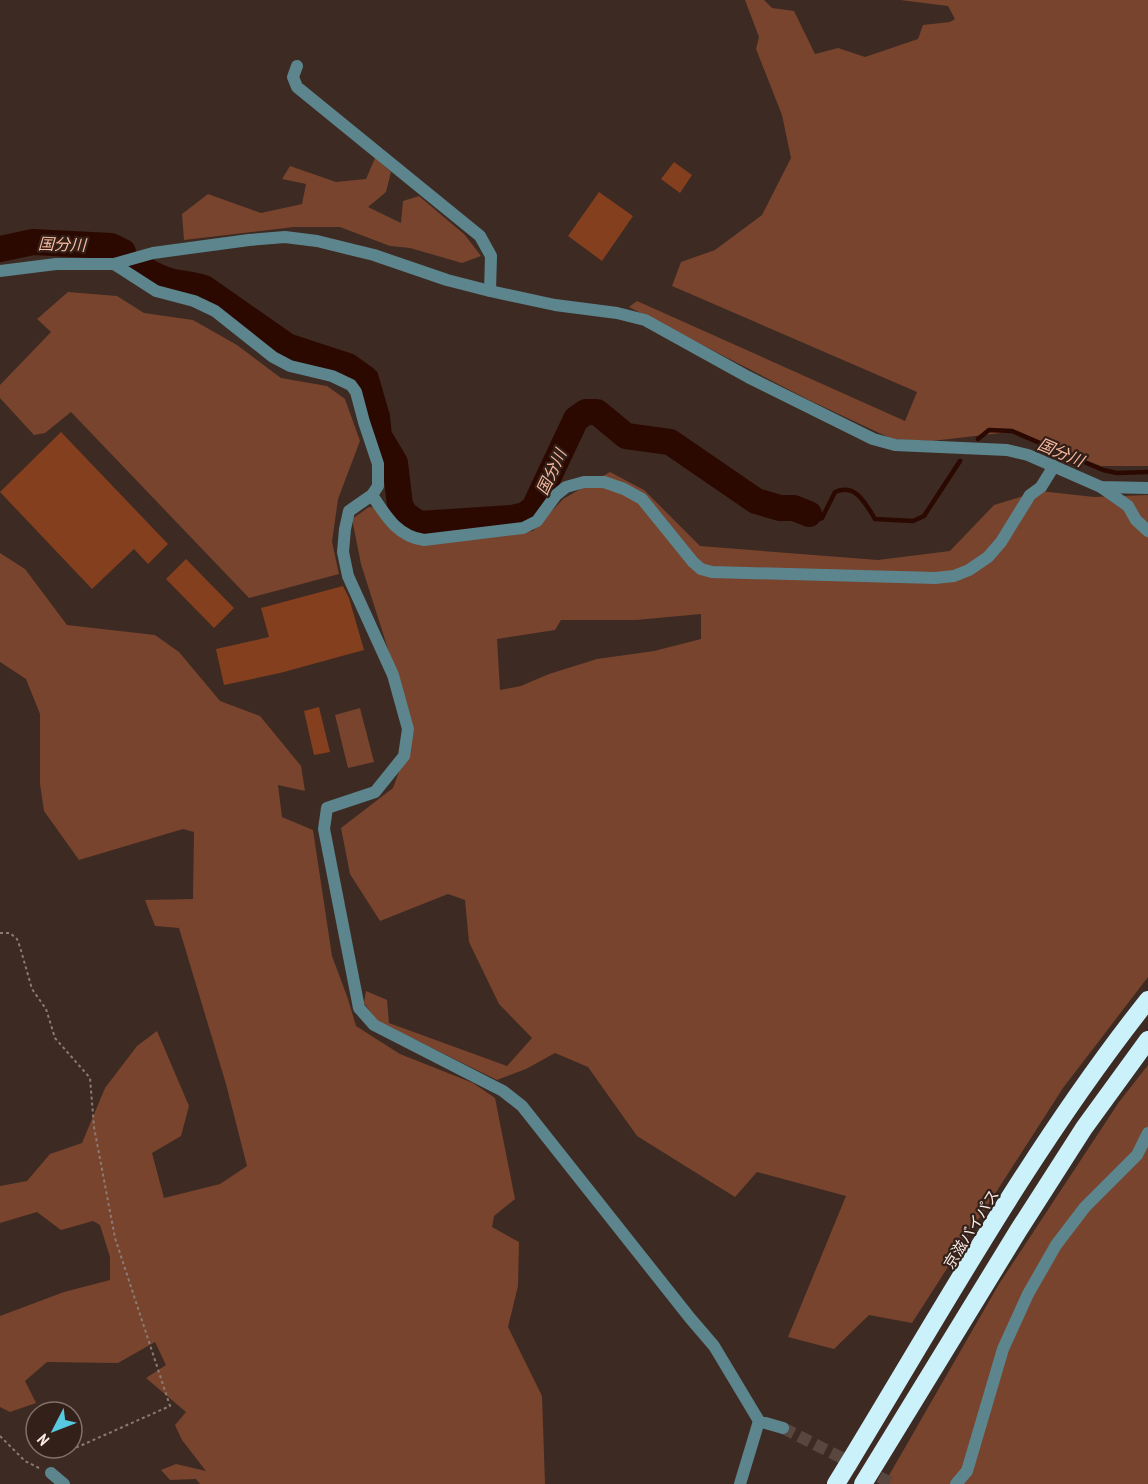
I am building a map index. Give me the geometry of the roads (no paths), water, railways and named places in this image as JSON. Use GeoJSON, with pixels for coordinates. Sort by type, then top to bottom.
{"type":"FeatureCollection","features":[{"type":"Feature","properties":{"kind":"highway","name":"京滋バイパス"},"geometry":{"type":"LineString","coordinates":[[836,1484],[1004,1209],[1065,1115],[1148,1000]]}},
{"type":"Feature","properties":{"kind":"highway"},"geometry":{"type":"LineString","coordinates":[[863,1484],[947,1344],[1084,1128],[1148,1040]]}},
{"type":"Feature","properties":{"kind":"street"},"geometry":{"type":"LineString","coordinates":[[297,66],[293,77],[297,87],[480,236],[491,256],[490,291]]}},
{"type":"Feature","properties":{"kind":"street"},"geometry":{"type":"LineString","coordinates":[[0,271],[56,264],[114,264],[173,249],[285,237],[350,248],[447,280],[490,291],[645,320],[748,377],[873,439],[895,445],[1007,450],[1028,455],[1101,487],[1128,506],[1136,520],[1148,531]]}},
{"type":"Feature","properties":{"kind":"street"},"geometry":{"type":"LineString","coordinates":[[114,264],[156,291],[194,301],[215,311],[273,357],[290,366],[332,376],[351,385],[356,392],[363,422],[370,436],[378,464],[378,486],[372,495],[349,511],[343,552],[348,576],[393,675],[408,729],[404,756],[375,792],[327,808],[324,829],[360,1008],[374,1024],[503,1091],[522,1106],[714,1346],[759,1420],[783,1428]]}},
{"type":"Feature","properties":{"kind":"street"},"geometry":{"type":"LineString","coordinates":[[372,495],[398,528],[410,537],[424,540],[523,528],[537,521],[556,495],[566,487],[585,482],[604,482],[642,499],[701,569],[712,572],[936,578],[954,576],[969,570],[988,557],[1001,542],[1030,495],[1041,487],[1054,466]]}},
{"type":"Feature","properties":{"kind":"street"},"geometry":{"type":"LineString","coordinates":[[1101,487],[1148,488]]}},
{"type":"Feature","properties":{"kind":"street"},"geometry":{"type":"LineString","coordinates":[[956,1484],[967,1471],[1003,1349],[1028,1294],[1056,1245],[1073,1222],[1137,1155],[1148,1133]]}},
{"type":"Feature","properties":{"kind":"street"},"geometry":{"type":"LineString","coordinates":[[740,1484],[759,1420]]}},
{"type":"Feature","properties":{"kind":"street"},"geometry":{"type":"LineString","coordinates":[[51,1473],[64,1484]]}},
{"type":"Feature","properties":{"kind":"waterway","name":"国分川"},"geometry":{"type":"LineString","coordinates":[[0,249],[33,242],[111,246],[123,252]]}},
{"type":"Feature","properties":{"kind":"waterway","name":"国分川"},"geometry":{"type":"LineString","coordinates":[[139,266],[166,280],[204,288],[287,346],[348,366],[366,379],[377,417],[379,436],[395,463],[400,505],[405,514],[419,524],[512,518],[525,515],[534,508],[576,419],[586,412],[597,412],[626,436],[670,442],[756,501],[780,508],[794,508],[809,514]]}},
{"type":"Feature","properties":{"kind":"waterway","name":"国分川"},"geometry":{"type":"LineString","coordinates":[[978,439],[989,430],[1012,431],[1103,470],[1117,473],[1148,472]]}},
{"type":"Feature","properties":{"kind":"waterway","name":"国分川"},"geometry":{"type":"LineString","coordinates":[[809,514],[816,520],[822,518],[835,492],[849,490],[859,496],[875,519],[913,521],[924,516],[960,461]]}},
{"type":"Feature","properties":{"kind":"tunnel"},"geometry":{"type":"LineString","coordinates":[[783,1428],[893,1484]]}}]}
